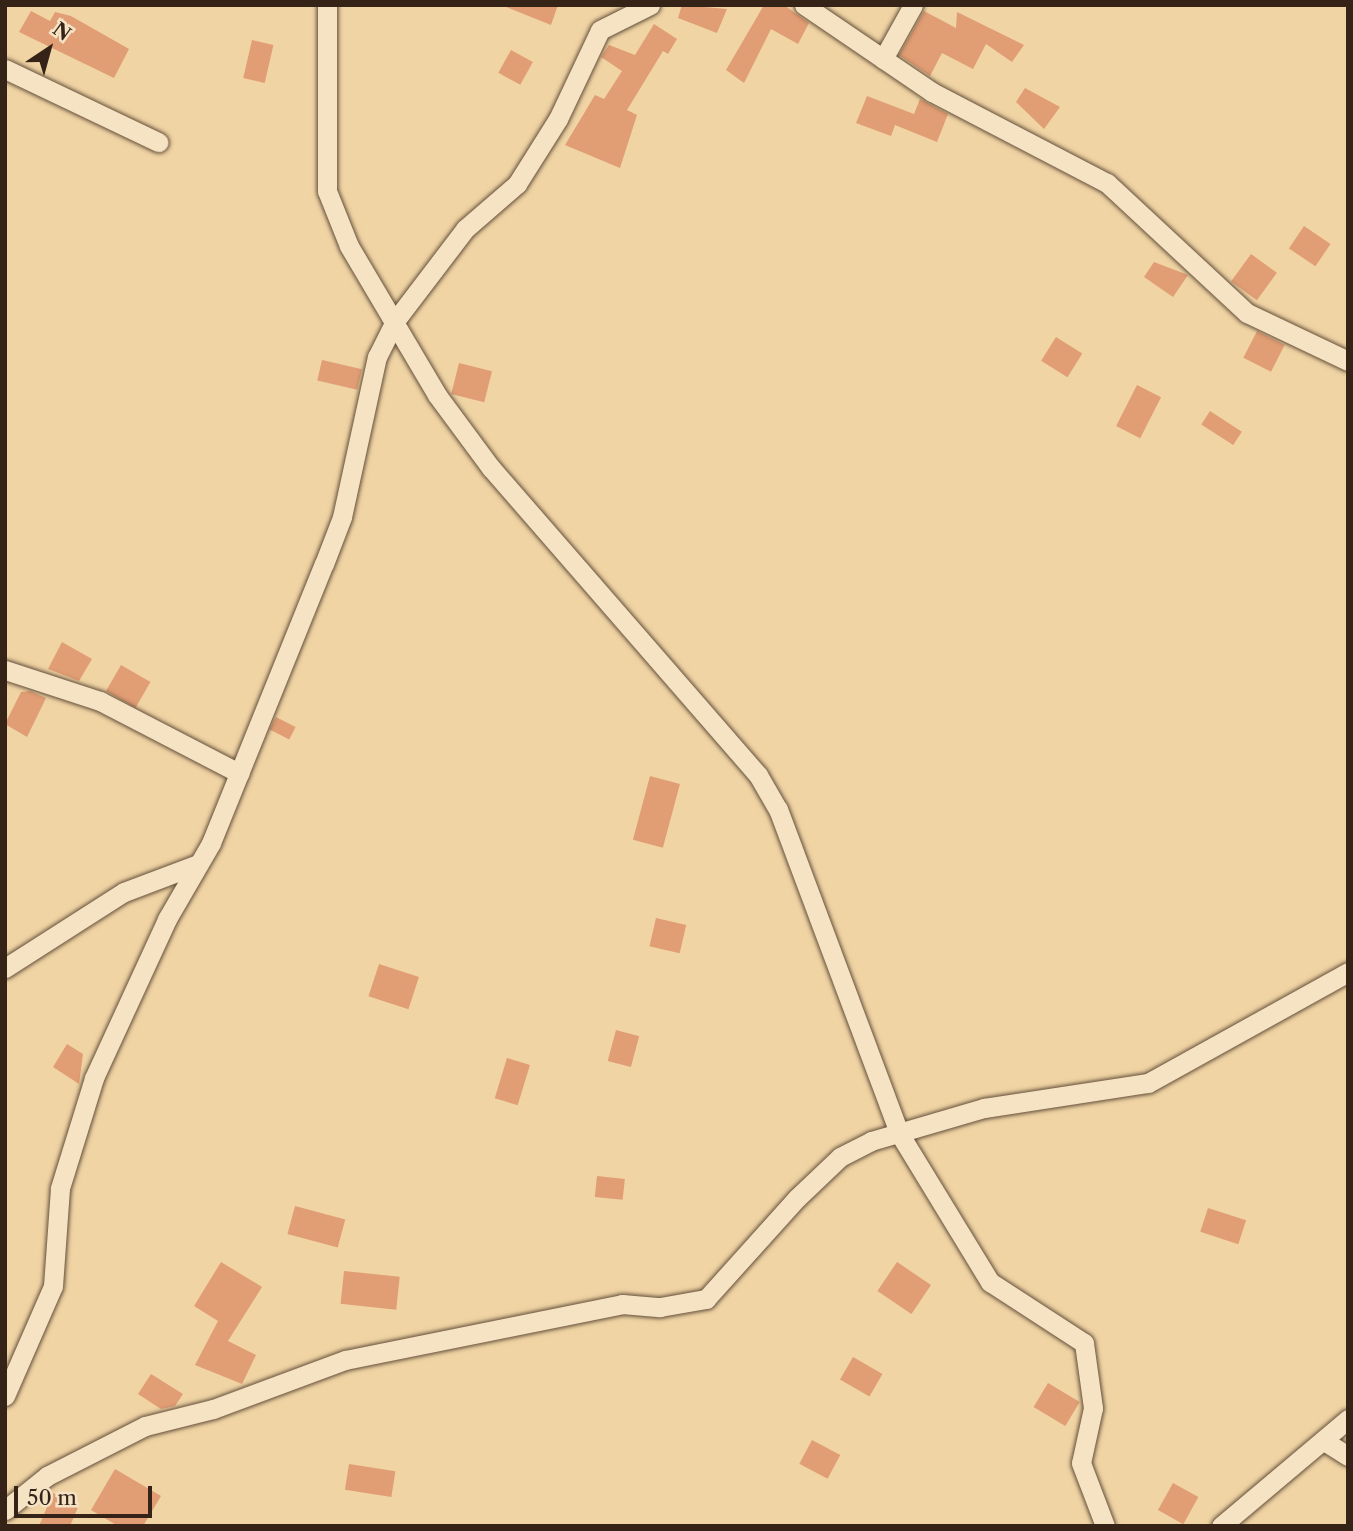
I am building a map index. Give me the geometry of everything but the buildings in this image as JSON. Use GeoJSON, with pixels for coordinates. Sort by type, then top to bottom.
{"type":"FeatureCollection","features":[{"type":"Feature","properties":{"kind":"street"},"geometry":{"type":"LineString","coordinates":[[327,5],[327,191],[349,246],[437,395],[491,468],[758,775],[778,809],[899,1133],[990,1282],[1084,1343],[1093,1408],[1082,1463],[1105,1526]]}},
{"type":"Feature","properties":{"kind":"street"},"geometry":{"type":"LineString","coordinates":[[5,1396],[52,1286],[60,1188],[94,1078],[195,865],[211,843],[342,517],[361,408],[395,321],[465,229],[517,184],[558,119],[600,30],[650,5]]}},
{"type":"Feature","properties":{"kind":"street"},"geometry":{"type":"LineString","coordinates":[[804,5],[970,114],[1107,183],[1247,313],[1348,361]]}},
{"type":"Feature","properties":{"kind":"street"},"geometry":{"type":"LineString","coordinates":[[883,59],[913,5]]}},
{"type":"Feature","properties":{"kind":"street"},"geometry":{"type":"LineString","coordinates":[[5,69],[158,142]]}},
{"type":"Feature","properties":{"kind":"street"},"geometry":{"type":"LineString","coordinates":[[5,670],[100,701],[239,773]]}},
{"type":"Feature","properties":{"kind":"street"},"geometry":{"type":"LineString","coordinates":[[5,968],[124,892],[195,865]]}},
{"type":"Feature","properties":{"kind":"street"},"geometry":{"type":"LineString","coordinates":[[5,1510],[47,1476],[145,1426],[213,1409],[345,1360],[622,1304],[660,1307],[706,1299],[840,1157],[899,1133],[984,1108],[1148,1083],[1348,972]]}},
{"type":"Feature","properties":{"kind":"street"},"geometry":{"type":"LineString","coordinates":[[1221,1526],[1348,1419]]}},
{"type":"Feature","properties":{"kind":"street"},"geometry":{"type":"LineString","coordinates":[[1324,1441],[1348,1456]]}}]}
